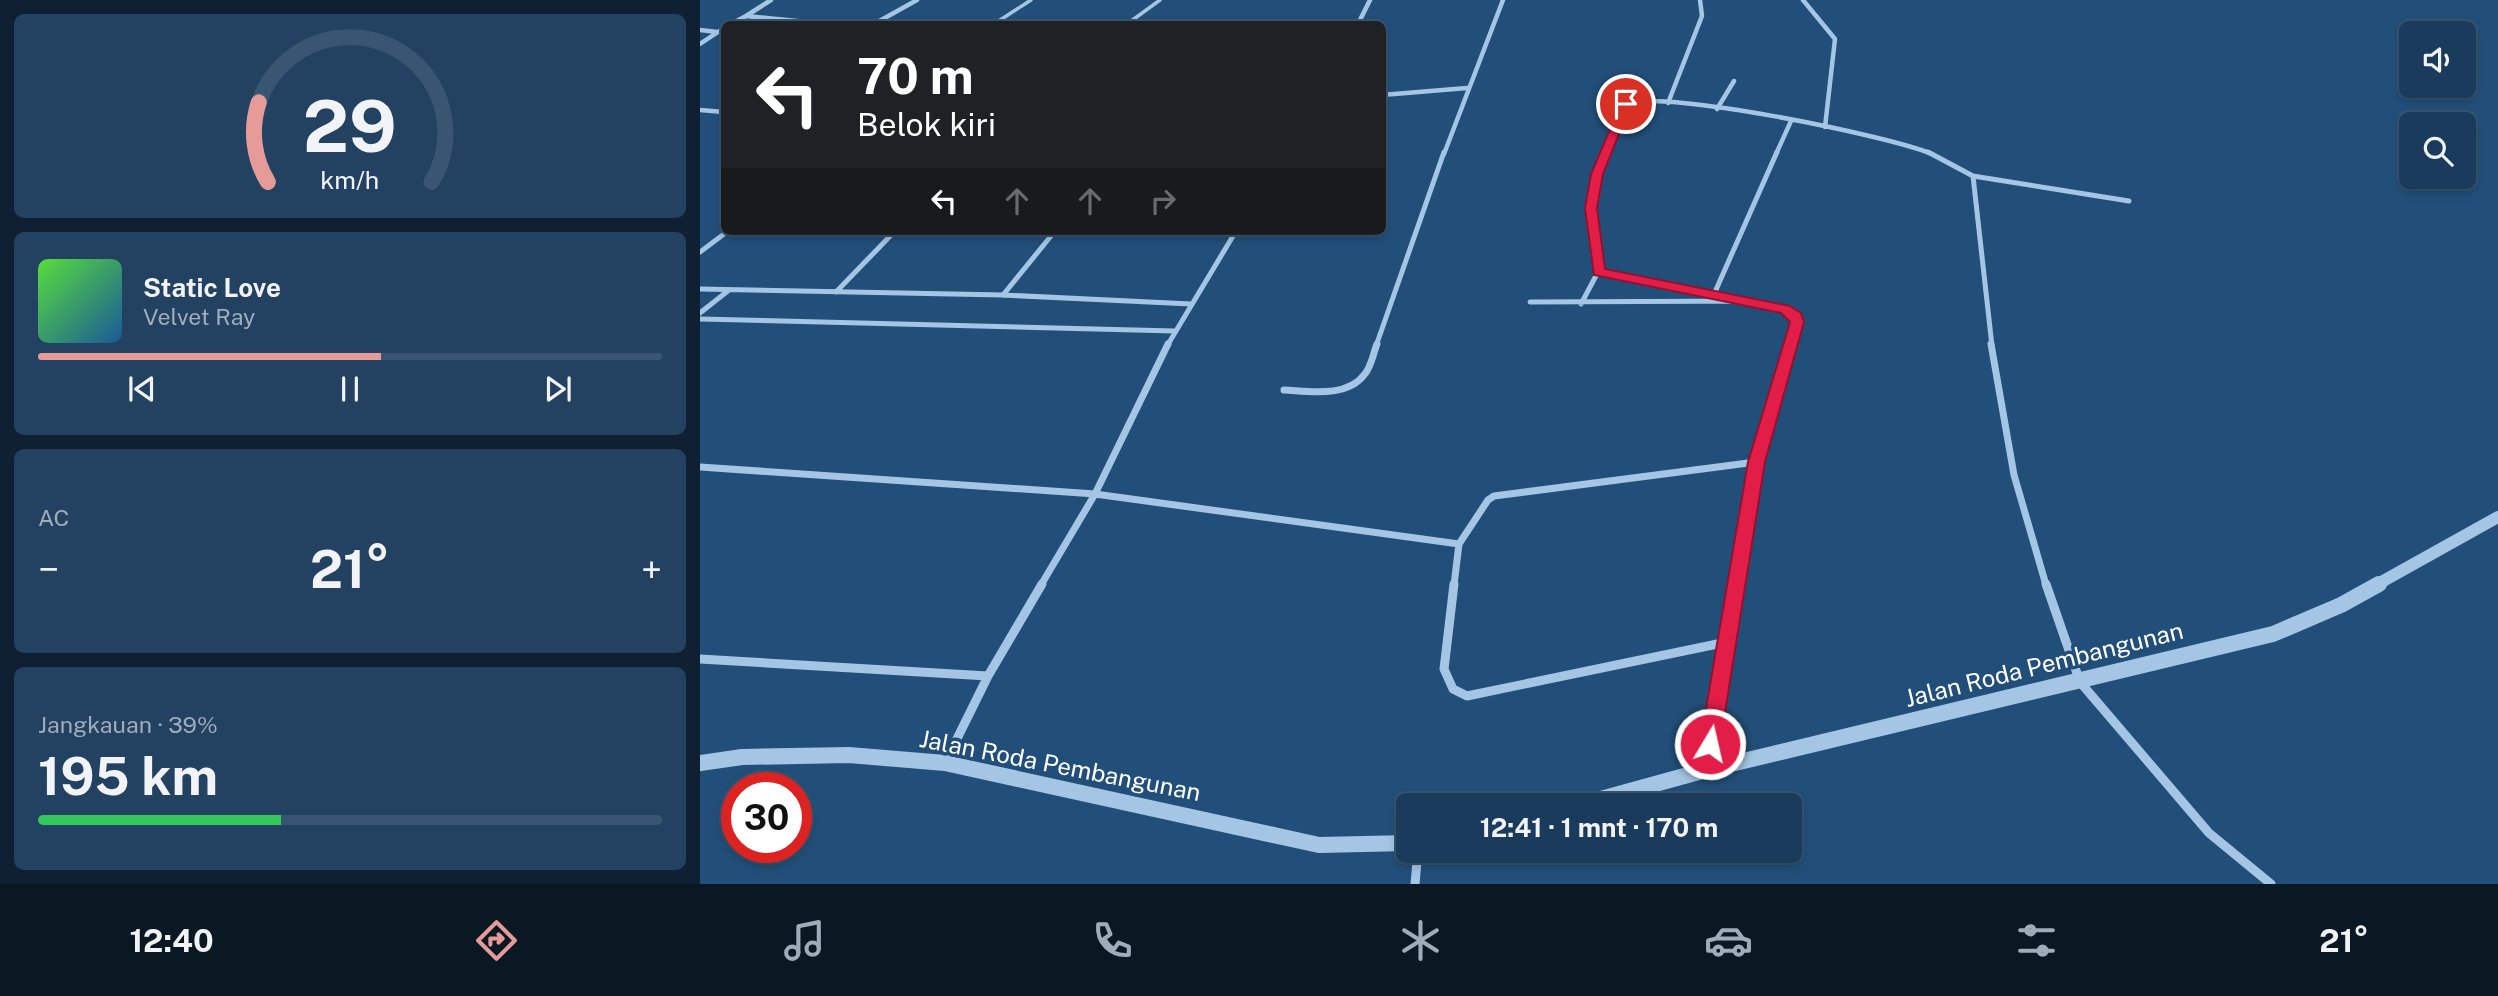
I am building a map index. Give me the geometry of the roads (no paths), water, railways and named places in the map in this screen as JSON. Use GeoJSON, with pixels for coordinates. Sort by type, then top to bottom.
{"type":"FeatureCollection","features":[{"type":"Feature","properties":{"kind":"street"},"geometry":{"type":"LineString","coordinates":[[737,21],[771,0]]}},
{"type":"Feature","properties":{"kind":"street"},"geometry":{"type":"LineString","coordinates":[[879,21],[917,0]]}},
{"type":"Feature","properties":{"kind":"street"},"geometry":{"type":"LineString","coordinates":[[1359,21],[1370,0]]}},
{"type":"Feature","properties":{"kind":"street"},"geometry":{"type":"LineString","coordinates":[[1284,390],[1335,389],[1360,382],[1366,374],[1467,88],[1503,0]]}},
{"type":"Feature","properties":{"kind":"street"},"geometry":{"type":"LineString","coordinates":[[1668,103],[1702,16],[1700,0]]}},
{"type":"Feature","properties":{"kind":"street"},"geometry":{"type":"LineString","coordinates":[[1803,0],[1835,39],[1825,127]]}},
{"type":"Feature","properties":{"kind":"street"},"geometry":{"type":"LineString","coordinates":[[747,16],[797,21]]}},
{"type":"Feature","properties":{"kind":"street"},"geometry":{"type":"LineString","coordinates":[[700,30],[718,32]]}},
{"type":"Feature","properties":{"kind":"street"},"geometry":{"type":"LineString","coordinates":[[700,44],[721,30]]}},
{"type":"Feature","properties":{"kind":"street"},"geometry":{"type":"LineString","coordinates":[[1717,109],[1734,81]]}},
{"type":"Feature","properties":{"kind":"street"},"geometry":{"type":"LineString","coordinates":[[1386,95],[1467,88]]}},
{"type":"Feature","properties":{"kind":"street"},"geometry":{"type":"LineString","coordinates":[[1581,304],[1598,272],[1591,208],[1597,174],[1626,104],[1636,100],[1717,109],[1825,127],[1929,152],[1956,163],[1973,176],[2129,201]]}},
{"type":"Feature","properties":{"kind":"street"},"geometry":{"type":"LineString","coordinates":[[700,110],[721,112]]}},
{"type":"Feature","properties":{"kind":"street"},"geometry":{"type":"LineString","coordinates":[[1712,297],[1791,121]]}},
{"type":"Feature","properties":{"kind":"street"},"geometry":{"type":"LineString","coordinates":[[1973,176],[1992,349],[2014,475],[2058,626],[2080,682],[2209,833],[2271,884]]}},
{"type":"Feature","properties":{"kind":"street"},"geometry":{"type":"LineString","coordinates":[[700,252],[723,235]]}},
{"type":"Feature","properties":{"kind":"street"},"geometry":{"type":"LineString","coordinates":[[836,292],[891,235]]}},
{"type":"Feature","properties":{"kind":"street"},"geometry":{"type":"LineString","coordinates":[[1003,295],[1052,235]]}},
{"type":"Feature","properties":{"kind":"street"},"geometry":{"type":"LineString","coordinates":[[945,763],[988,676],[1095,494],[1174,331],[1234,235]]}},
{"type":"Feature","properties":{"kind":"street"},"geometry":{"type":"LineString","coordinates":[[1598,272],[1712,297],[1786,309],[1796,316],[1797,322],[1756,462],[1706,770]]}},
{"type":"Feature","properties":{"kind":"street"},"geometry":{"type":"LineString","coordinates":[[700,289],[1003,295],[1191,304]]}},
{"type":"Feature","properties":{"kind":"street"},"geometry":{"type":"LineString","coordinates":[[700,313],[729,290]]}},
{"type":"Feature","properties":{"kind":"street"},"geometry":{"type":"LineString","coordinates":[[1530,302],[1581,304],[1712,297]]}},
{"type":"Feature","properties":{"kind":"street"},"geometry":{"type":"LineString","coordinates":[[700,319],[1174,331]]}},
{"type":"Feature","properties":{"kind":"street"},"geometry":{"type":"LineString","coordinates":[[1727,642],[1466,696],[1453,689],[1444,669],[1459,544],[1482,506],[1494,496],[1756,462]]}},
{"type":"Feature","properties":{"kind":"street"},"geometry":{"type":"LineString","coordinates":[[700,467],[1095,494],[1459,544]]}},
{"type":"Feature","properties":{"kind":"street","name":"Jalan Roda Pembangunan"},"geometry":{"type":"LineString","coordinates":[[1623,793],[1706,770],[2273,634],[2341,605],[2498,517]]}},
{"type":"Feature","properties":{"kind":"street"},"geometry":{"type":"LineString","coordinates":[[700,659],[988,676]]}},
{"type":"Feature","properties":{"kind":"street","name":"Jalan Roda Pembangunan"},"geometry":{"type":"LineString","coordinates":[[700,763],[742,757],[849,755],[945,763],[1319,845],[1396,843]]}},
{"type":"Feature","properties":{"kind":"street"},"geometry":{"type":"LineString","coordinates":[[1415,884],[1417,863]]}},
{"type":"Feature","properties":{"kind":"lane"},"geometry":{"type":"LineString","coordinates":[[999,21],[1031,0]]}},
{"type":"Feature","properties":{"kind":"lane"},"geometry":{"type":"LineString","coordinates":[[1131,21],[1160,0]]}}]}
